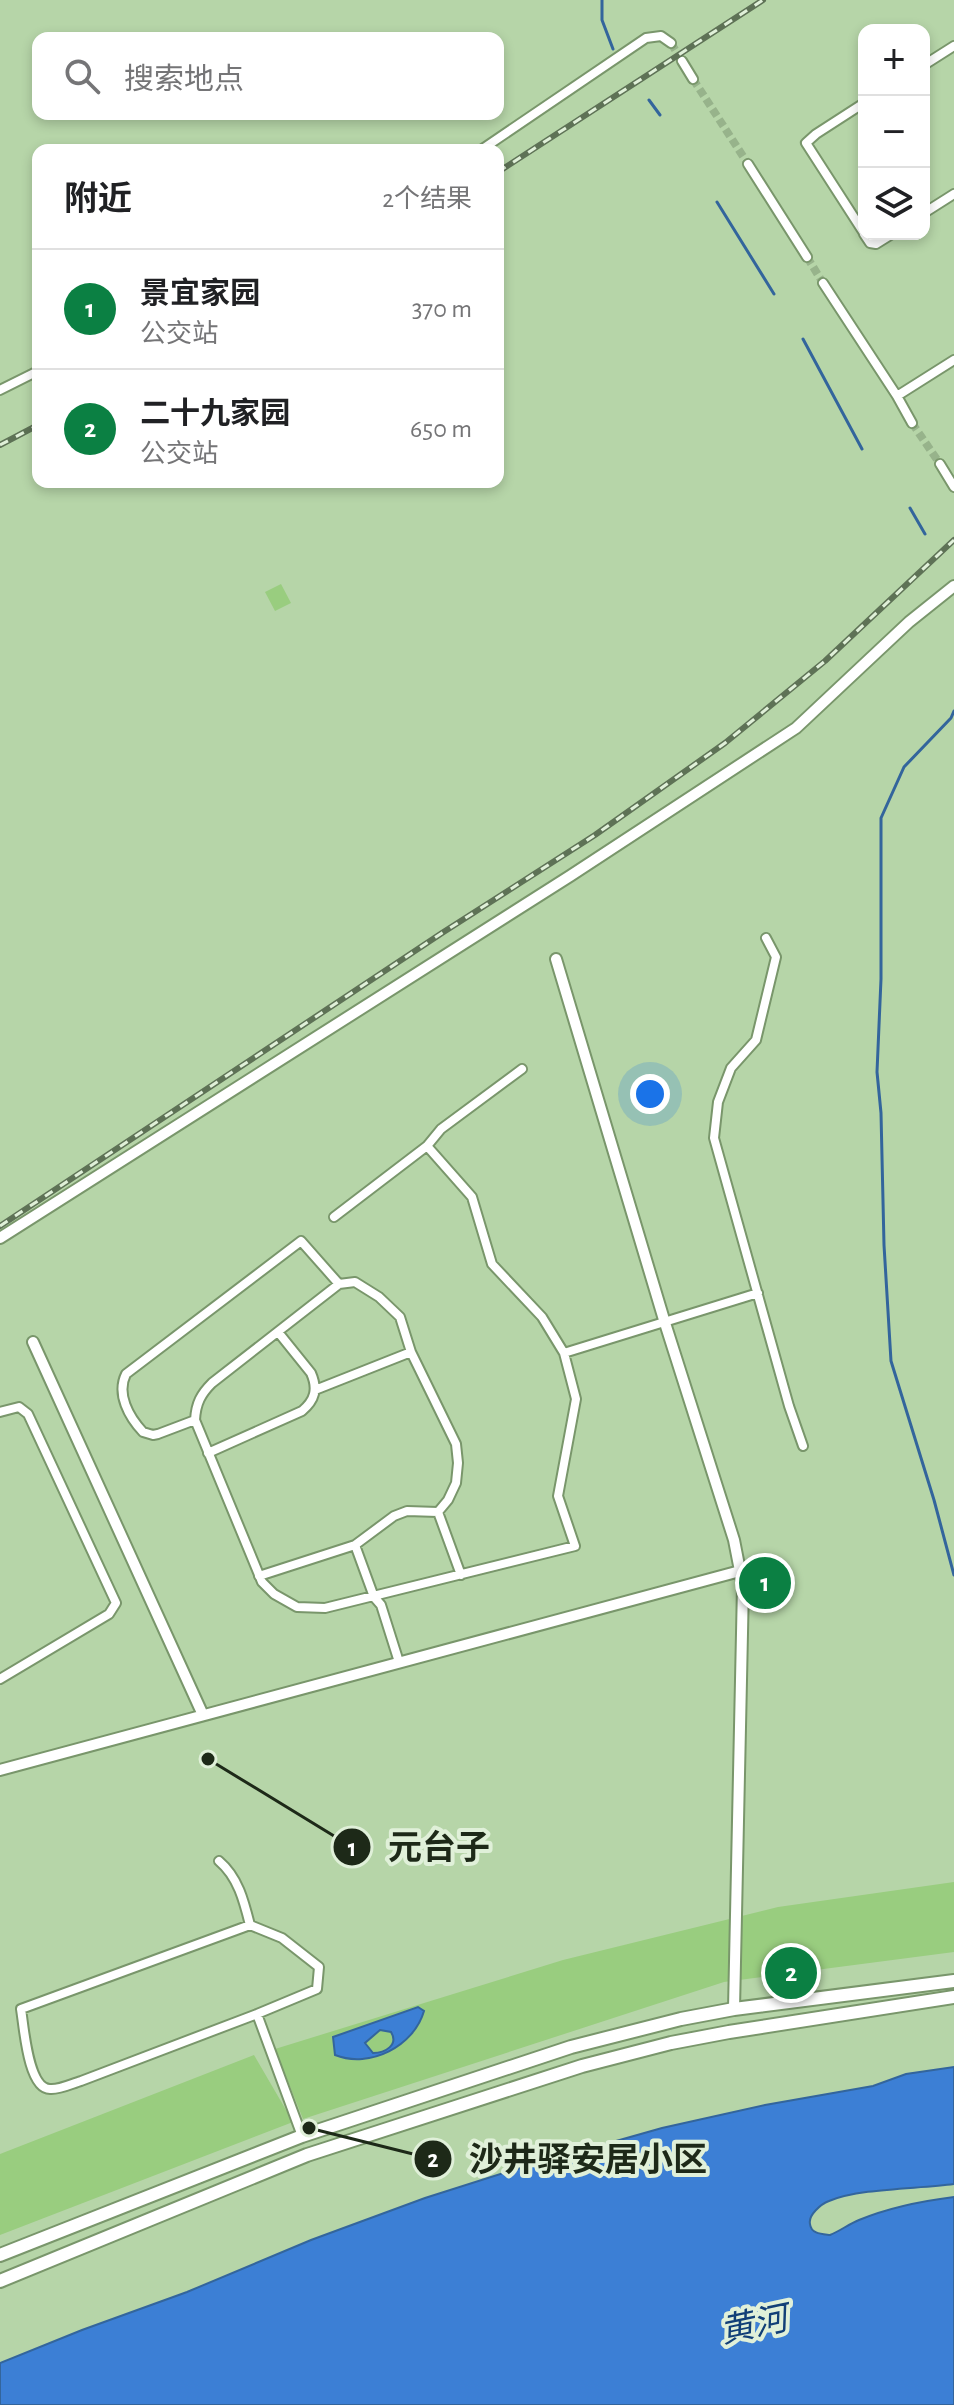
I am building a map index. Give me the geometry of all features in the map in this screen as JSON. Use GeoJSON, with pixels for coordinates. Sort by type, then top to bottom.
{"type":"FeatureCollection","features":[{"type":"Feature","properties":{"kind":"main road"},"geometry":{"type":"LineString","coordinates":[[0,2255],[302,2136],[571,2047],[734,2009],[954,1981]]}},
{"type":"Feature","properties":{"kind":"main road"},"geometry":{"type":"LineString","coordinates":[[0,2281],[307,2155],[582,2066],[714,2035],[954,1997]]}},
{"type":"Feature","properties":{"kind":"street"},"geometry":{"type":"LineString","coordinates":[[490,144],[646,38],[661,36],[671,43]]}},
{"type":"Feature","properties":{"kind":"street"},"geometry":{"type":"LineString","coordinates":[[930,61],[954,46]]}},
{"type":"Feature","properties":{"kind":"street"},"geometry":{"type":"LineString","coordinates":[[682,61],[693,79]]}},
{"type":"Feature","properties":{"kind":"street"},"geometry":{"type":"LineString","coordinates":[[858,107],[806,143],[858,225]]}},
{"type":"Feature","properties":{"kind":"street"},"geometry":{"type":"LineString","coordinates":[[748,164],[807,257]]}},
{"type":"Feature","properties":{"kind":"street"},"geometry":{"type":"LineString","coordinates":[[930,209],[954,194]]}},
{"type":"Feature","properties":{"kind":"street"},"geometry":{"type":"LineString","coordinates":[[823,283],[912,423]]}},
{"type":"Feature","properties":{"kind":"street"},"geometry":{"type":"LineString","coordinates":[[897,396],[954,360]]}},
{"type":"Feature","properties":{"kind":"street"},"geometry":{"type":"LineString","coordinates":[[0,390],[32,374]]}},
{"type":"Feature","properties":{"kind":"street"},"geometry":{"type":"LineString","coordinates":[[940,464],[954,487]]}},
{"type":"Feature","properties":{"kind":"street"},"geometry":{"type":"LineString","coordinates":[[0,1238],[570,876],[796,728],[909,622],[954,586]]}},
{"type":"Feature","properties":{"kind":"street"},"geometry":{"type":"LineString","coordinates":[[766,938],[776,957],[756,1040],[731,1068],[718,1102],[714,1138],[803,1446]]}},
{"type":"Feature","properties":{"kind":"street"},"geometry":{"type":"LineString","coordinates":[[556,959],[665,1323],[734,1540],[743,1586],[734,2009]]}},
{"type":"Feature","properties":{"kind":"street"},"geometry":{"type":"LineString","coordinates":[[334,1217],[427,1146],[441,1129],[522,1069]]}},
{"type":"Feature","properties":{"kind":"street"},"geometry":{"type":"LineString","coordinates":[[427,1146],[472,1197],[492,1264],[542,1317],[564,1353],[576,1399],[558,1496],[575,1546],[325,1608],[297,1607],[274,1594],[262,1582],[195,1420],[196,1406],[202,1393],[339,1284],[355,1282],[379,1297],[400,1317],[411,1352],[456,1444],[456,1483],[438,1512]]}},
{"type":"Feature","properties":{"kind":"street"},"geometry":{"type":"LineString","coordinates":[[195,1420],[158,1434],[143,1432],[122,1395],[126,1374],[301,1241],[339,1284]]}},
{"type":"Feature","properties":{"kind":"street"},"geometry":{"type":"LineString","coordinates":[[564,1353],[758,1293]]}},
{"type":"Feature","properties":{"kind":"street"},"geometry":{"type":"LineString","coordinates":[[208,1453],[302,1411],[313,1398],[315,1390],[311,1373],[278,1332]]}},
{"type":"Feature","properties":{"kind":"street"},"geometry":{"type":"LineString","coordinates":[[33,1342],[203,1715]]}},
{"type":"Feature","properties":{"kind":"street"},"geometry":{"type":"LineString","coordinates":[[315,1390],[411,1352]]}},
{"type":"Feature","properties":{"kind":"street"},"geometry":{"type":"LineString","coordinates":[[0,1412],[19,1407],[28,1414],[116,1603],[109,1614],[0,1679]]}},
{"type":"Feature","properties":{"kind":"street"},"geometry":{"type":"LineString","coordinates":[[259,1576],[355,1545],[394,1516],[407,1511],[438,1512]]}},
{"type":"Feature","properties":{"kind":"street"},"geometry":{"type":"LineString","coordinates":[[438,1512],[461,1575]]}},
{"type":"Feature","properties":{"kind":"street"},"geometry":{"type":"LineString","coordinates":[[355,1545],[374,1597],[381,1605],[399,1662]]}},
{"type":"Feature","properties":{"kind":"street"},"geometry":{"type":"LineString","coordinates":[[2,1767],[740,1571]]}},
{"type":"Feature","properties":{"kind":"street"},"geometry":{"type":"LineString","coordinates":[[219,1861],[230,1870],[244,1899],[250,1925]]}},
{"type":"Feature","properties":{"kind":"street"},"geometry":{"type":"LineString","coordinates":[[250,1925],[282,1938],[319,1967],[317,1989],[257,2014],[51,2090],[43,2088],[33,2077],[21,2009],[250,1925]]}},
{"type":"Feature","properties":{"kind":"street"},"geometry":{"type":"LineString","coordinates":[[257,2014],[302,2136]]}},
{"type":"Feature","properties":{"kind":"green space"},"geometry":{"type":"Polygon","coordinates":[[[281,584],[291,603],[275,611],[265,592],[281,584]]]}},
{"type":"Feature","properties":{"kind":"green space"},"geometry":{"type":"Polygon","coordinates":[[[954,1882],[954,1952],[724,1982],[303,2119],[275,2049],[563,1960],[778,1907],[954,1882]]]}},
{"type":"Feature","properties":{"kind":"green space"},"geometry":{"type":"Polygon","coordinates":[[[254,2055],[293,2122],[0,2235],[0,2154],[254,2055]]]}},
{"type":"Feature","properties":{"kind":"water"},"geometry":{"type":"Polygon","coordinates":[[[418,2007],[424,2011],[411,2035],[401,2044],[376,2056],[348,2059],[335,2055],[333,2037],[418,2007]],[[380,2030],[365,2043],[373,2053],[382,2052],[392,2044],[391,2032],[380,2030]]]}},
{"type":"Feature","properties":{"kind":"water","name":"黄河"},"geometry":{"type":"Polygon","coordinates":[[[954,2067],[954,2184],[842,2197],[822,2205],[810,2221],[815,2232],[830,2235],[882,2212],[954,2197],[954,2405],[0,2405],[0,2363],[425,2198],[662,2128],[765,2105],[873,2086],[906,2074],[954,2067]]]}},
{"type":"Feature","properties":{"kind":"waterway"},"geometry":{"type":"LineString","coordinates":[[602,0],[602,20],[613,49]]}},
{"type":"Feature","properties":{"kind":"waterway"},"geometry":{"type":"LineString","coordinates":[[649,100],[660,115]]}},
{"type":"Feature","properties":{"kind":"waterway"},"geometry":{"type":"LineString","coordinates":[[717,202],[774,294]]}},
{"type":"Feature","properties":{"kind":"waterway"},"geometry":{"type":"LineString","coordinates":[[803,339],[862,449]]}},
{"type":"Feature","properties":{"kind":"waterway"},"geometry":{"type":"LineString","coordinates":[[910,508],[925,534]]}},
{"type":"Feature","properties":{"kind":"waterway"},"geometry":{"type":"LineString","coordinates":[[954,711],[951,718],[904,767],[881,818],[881,979],[877,1072],[891,1361],[954,1575]]}},
{"type":"Feature","properties":{"kind":"tunnel"},"geometry":{"type":"LineString","coordinates":[[671,43],[682,61]]}},
{"type":"Feature","properties":{"kind":"tunnel"},"geometry":{"type":"LineString","coordinates":[[693,79],[748,164]]}},
{"type":"Feature","properties":{"kind":"tunnel"},"geometry":{"type":"LineString","coordinates":[[807,257],[823,283]]}},
{"type":"Feature","properties":{"kind":"tunnel"},"geometry":{"type":"LineString","coordinates":[[912,423],[940,464]]}},
{"type":"Feature","properties":{"kind":"railway"},"geometry":{"type":"LineString","coordinates":[[504,168],[763,0]]}},
{"type":"Feature","properties":{"kind":"railway"},"geometry":{"type":"LineString","coordinates":[[0,445],[32,428]]}},
{"type":"Feature","properties":{"kind":"railway"},"geometry":{"type":"LineString","coordinates":[[0,1226],[595,835],[725,743],[825,661],[954,540]]}},
{"type":"Feature","properties":{"kind":"place","name":"景宜家园"},"geometry":{"type":"Point","coordinates":[765,1583]}},
{"type":"Feature","properties":{"kind":"place","name":"元台子"},"geometry":{"type":"Point","coordinates":[208,1759]}},
{"type":"Feature","properties":{"kind":"place","name":"二十九家园"},"geometry":{"type":"Point","coordinates":[791,1973]}},
{"type":"Feature","properties":{"kind":"place","name":"沙井驿安居小区"},"geometry":{"type":"Point","coordinates":[309,2128]}}]}
